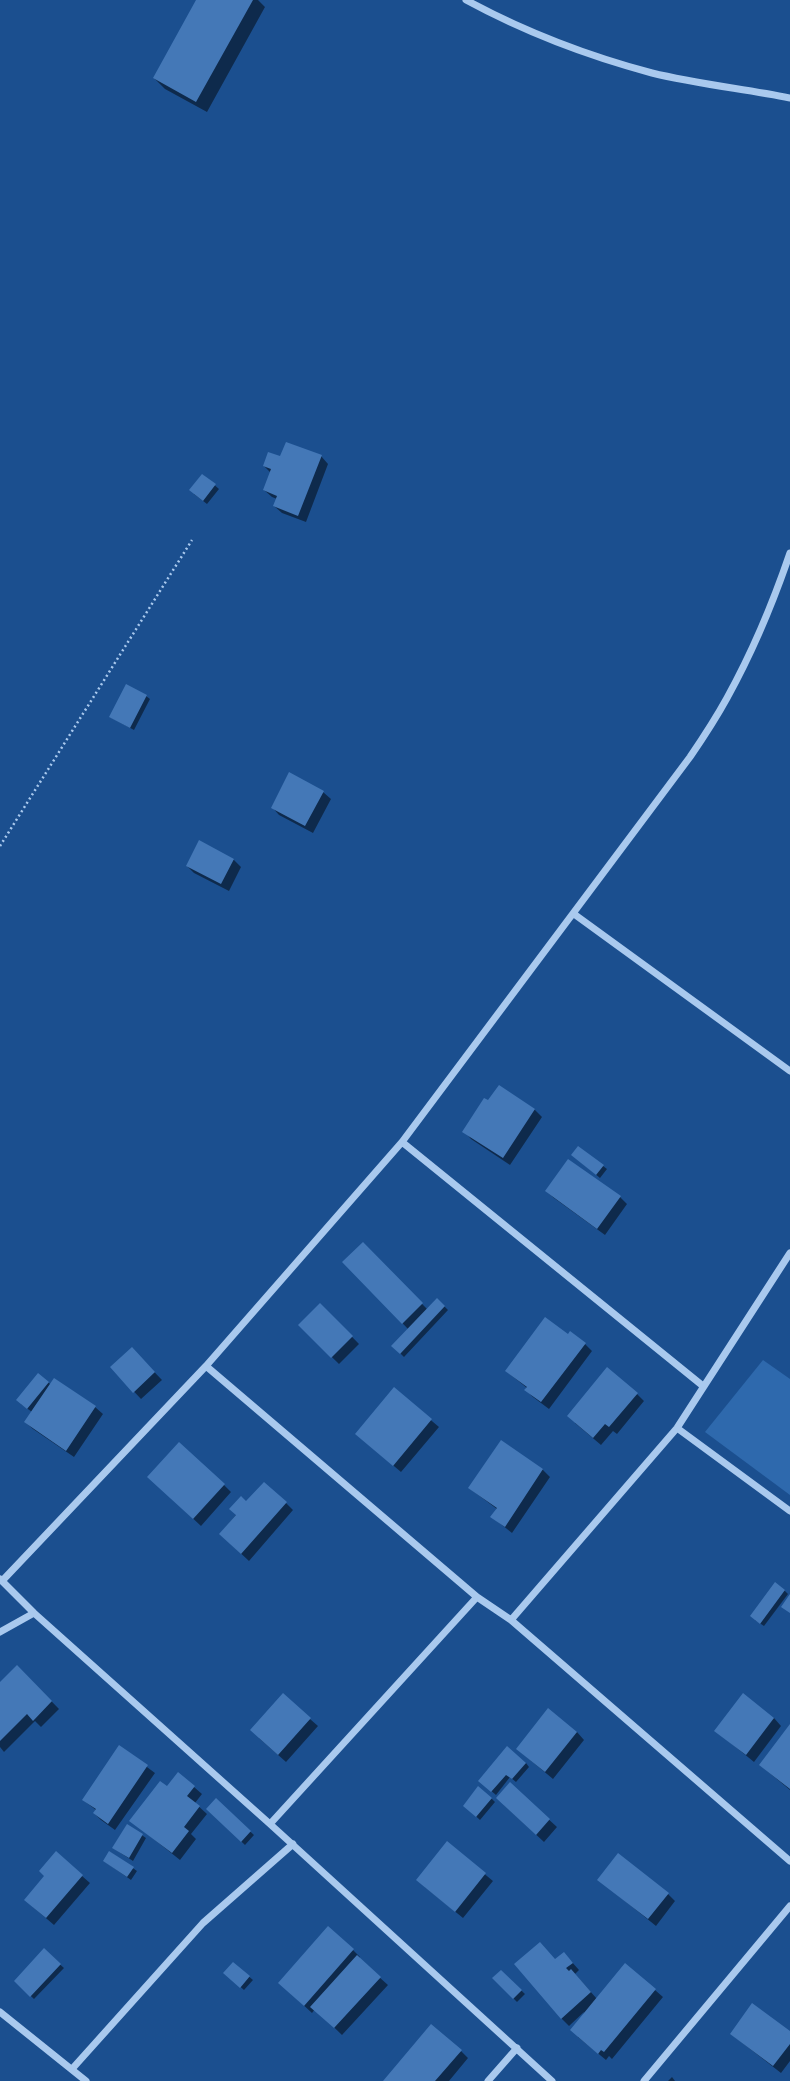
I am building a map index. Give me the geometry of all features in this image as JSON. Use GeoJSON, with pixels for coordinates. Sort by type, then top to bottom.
{"type":"FeatureCollection","features":[{"type":"Feature","properties":{"kind":"street"},"geometry":{"type":"LineString","coordinates":[[466,0],[543,37],[597,56],[653,73],[790,98]]}},
{"type":"Feature","properties":{"kind":"street"},"geometry":{"type":"LineString","coordinates":[[552,2081],[293,1844],[34,1613],[1,1580],[206,1366],[402,1142],[690,758],[726,700],[752,651],[778,589],[790,553]]}},
{"type":"Feature","properties":{"kind":"street"},"geometry":{"type":"LineString","coordinates":[[574,914],[790,1070]]}},
{"type":"Feature","properties":{"kind":"street"},"geometry":{"type":"LineString","coordinates":[[402,1142],[703,1386]]}},
{"type":"Feature","properties":{"kind":"street"},"geometry":{"type":"LineString","coordinates":[[511,1620],[677,1428],[790,1253]]}},
{"type":"Feature","properties":{"kind":"street"},"geometry":{"type":"LineString","coordinates":[[206,1366],[477,1597],[511,1620],[790,1861]]}},
{"type":"Feature","properties":{"kind":"street"},"geometry":{"type":"LineString","coordinates":[[677,1428],[790,1511]]}},
{"type":"Feature","properties":{"kind":"street"},"geometry":{"type":"LineString","coordinates":[[270,1824],[477,1597]]}},
{"type":"Feature","properties":{"kind":"street"},"geometry":{"type":"LineString","coordinates":[[0,1632],[34,1613]]}},
{"type":"Feature","properties":{"kind":"street"},"geometry":{"type":"LineString","coordinates":[[72,2069],[203,1923],[293,1844]]}},
{"type":"Feature","properties":{"kind":"street"},"geometry":{"type":"LineString","coordinates":[[644,2081],[790,1906]]}},
{"type":"Feature","properties":{"kind":"street"},"geometry":{"type":"LineString","coordinates":[[0,2012],[86,2081]]}},
{"type":"Feature","properties":{"kind":"street"},"geometry":{"type":"LineString","coordinates":[[488,2081],[517,2048]]}},
{"type":"Feature","properties":{"kind":"path"},"geometry":{"type":"LineString","coordinates":[[0,846],[192,540]]}},
{"type":"Feature","properties":{"kind":"shaded area"},"geometry":{"type":"Polygon","coordinates":[[[763,1360],[790,1379],[790,1495],[705,1432],[763,1360]]]}},
{"type":"Feature","properties":{"kind":"building"},"geometry":{"type":"Polygon","coordinates":[[[196,0],[253,0],[196,102],[153,78],[196,0]]]}},
{"type":"Feature","properties":{"kind":"building"},"geometry":{"type":"Polygon","coordinates":[[[286,442],[322,455],[298,516],[273,506],[277,496],[263,490],[271,469],[263,466],[268,452],[280,456],[286,442]]]}},
{"type":"Feature","properties":{"kind":"building"},"geometry":{"type":"Polygon","coordinates":[[[202,474],[216,484],[203,501],[189,490],[202,474]]]}},
{"type":"Feature","properties":{"kind":"building"},"geometry":{"type":"Polygon","coordinates":[[[126,684],[147,695],[130,728],[109,717],[126,684]]]}},
{"type":"Feature","properties":{"kind":"building"},"geometry":{"type":"Polygon","coordinates":[[[289,772],[324,791],[305,826],[271,808],[289,772]]]}},
{"type":"Feature","properties":{"kind":"building"},"geometry":{"type":"Polygon","coordinates":[[[199,840],[234,859],[221,884],[186,866],[199,840]]]}},
{"type":"Feature","properties":{"kind":"building"},"geometry":{"type":"Polygon","coordinates":[[[499,1085],[535,1109],[503,1158],[462,1132],[484,1098],[488,1100],[499,1085]]]}},
{"type":"Feature","properties":{"kind":"building"},"geometry":{"type":"Polygon","coordinates":[[[578,1146],[604,1165],[596,1175],[571,1155],[578,1146]]]}},
{"type":"Feature","properties":{"kind":"building"},"geometry":{"type":"Polygon","coordinates":[[[568,1159],[621,1196],[597,1229],[545,1191],[568,1159]]]}},
{"type":"Feature","properties":{"kind":"building"},"geometry":{"type":"Polygon","coordinates":[[[363,1242],[423,1303],[402,1324],[342,1262],[363,1242]]]}},
{"type":"Feature","properties":{"kind":"building"},"geometry":{"type":"Polygon","coordinates":[[[437,1298],[445,1306],[400,1354],[391,1346],[437,1298]]]}},
{"type":"Feature","properties":{"kind":"building"},"geometry":{"type":"Polygon","coordinates":[[[320,1303],[353,1336],[331,1358],[298,1325],[320,1303]]]}},
{"type":"Feature","properties":{"kind":"building"},"geometry":{"type":"Polygon","coordinates":[[[545,1317],[568,1334],[570,1331],[586,1343],[541,1402],[524,1390],[527,1387],[505,1371],[545,1317]]]}},
{"type":"Feature","properties":{"kind":"building"},"geometry":{"type":"Polygon","coordinates":[[[132,1347],[155,1372],[133,1393],[110,1367],[132,1347]]]}},
{"type":"Feature","properties":{"kind":"building"},"geometry":{"type":"Polygon","coordinates":[[[607,1367],[638,1393],[609,1427],[605,1424],[593,1438],[567,1416],[607,1367]]]}},
{"type":"Feature","properties":{"kind":"building"},"geometry":{"type":"Polygon","coordinates":[[[38,1373],[49,1382],[27,1409],[16,1400],[38,1373]]]}},
{"type":"Feature","properties":{"kind":"building"},"geometry":{"type":"Polygon","coordinates":[[[54,1378],[96,1406],[66,1451],[24,1422],[54,1378]]]}},
{"type":"Feature","properties":{"kind":"building"},"geometry":{"type":"Polygon","coordinates":[[[394,1387],[432,1419],[393,1466],[355,1434],[394,1387]]]}},
{"type":"Feature","properties":{"kind":"building"},"geometry":{"type":"Polygon","coordinates":[[[501,1440],[543,1469],[505,1527],[490,1517],[497,1508],[468,1488],[501,1440]]]}},
{"type":"Feature","properties":{"kind":"building"},"geometry":{"type":"Polygon","coordinates":[[[179,1442],[225,1484],[193,1519],[147,1477],[179,1442]]]}},
{"type":"Feature","properties":{"kind":"building"},"geometry":{"type":"Polygon","coordinates":[[[264,1482],[287,1502],[241,1554],[219,1534],[236,1515],[229,1509],[241,1496],[246,1501],[264,1482]]]}},
{"type":"Feature","properties":{"kind":"building"},"geometry":{"type":"Polygon","coordinates":[[[775,1582],[785,1590],[760,1624],[750,1616],[775,1582]]]}},
{"type":"Feature","properties":{"kind":"building"},"geometry":{"type":"Polygon","coordinates":[[[790,1594],[790,1613],[781,1607],[790,1594]]]}},
{"type":"Feature","properties":{"kind":"building"},"geometry":{"type":"Polygon","coordinates":[[[17,1665],[52,1701],[33,1721],[27,1714],[0,1741],[0,1682],[17,1665]]]}},
{"type":"Feature","properties":{"kind":"building"},"geometry":{"type":"Polygon","coordinates":[[[283,1693],[311,1718],[278,1755],[250,1730],[283,1693]]]}},
{"type":"Feature","properties":{"kind":"building"},"geometry":{"type":"Polygon","coordinates":[[[743,1693],[774,1718],[746,1755],[714,1731],[743,1693]]]}},
{"type":"Feature","properties":{"kind":"building"},"geometry":{"type":"Polygon","coordinates":[[[548,1708],[577,1732],[545,1772],[516,1749],[548,1708]]]}},
{"type":"Feature","properties":{"kind":"building"},"geometry":{"type":"Polygon","coordinates":[[[790,1724],[790,1789],[759,1765],[790,1724]]]}},
{"type":"Feature","properties":{"kind":"building"},"geometry":{"type":"Polygon","coordinates":[[[119,1745],[148,1765],[108,1824],[93,1813],[96,1809],[82,1800],[119,1745]]]}},
{"type":"Feature","properties":{"kind":"building"},"geometry":{"type":"Polygon","coordinates":[[[507,1746],[526,1763],[512,1779],[506,1775],[491,1792],[478,1781],[507,1746]]]}},
{"type":"Feature","properties":{"kind":"building"},"geometry":{"type":"Polygon","coordinates":[[[178,1772],[195,1786],[187,1796],[200,1806],[184,1827],[189,1831],[172,1853],[129,1821],[160,1781],[167,1786],[178,1772]]]}},
{"type":"Feature","properties":{"kind":"building"},"geometry":{"type":"Polygon","coordinates":[[[510,1782],[550,1819],[536,1835],[496,1798],[510,1782]]]}},
{"type":"Feature","properties":{"kind":"building"},"geometry":{"type":"Polygon","coordinates":[[[478,1786],[492,1798],[476,1817],[463,1806],[478,1786]]]}},
{"type":"Feature","properties":{"kind":"building"},"geometry":{"type":"Polygon","coordinates":[[[216,1798],[251,1831],[241,1842],[206,1809],[216,1798]]]}},
{"type":"Feature","properties":{"kind":"building"},"geometry":{"type":"Polygon","coordinates":[[[127,1824],[143,1834],[129,1858],[112,1848],[127,1824]]]}},
{"type":"Feature","properties":{"kind":"building"},"geometry":{"type":"Polygon","coordinates":[[[447,1841],[486,1873],[455,1912],[416,1880],[447,1841]]]}},
{"type":"Feature","properties":{"kind":"building"},"geometry":{"type":"Polygon","coordinates":[[[56,1851],[83,1875],[46,1918],[24,1900],[44,1876],[39,1871],[56,1851]]]}},
{"type":"Feature","properties":{"kind":"building"},"geometry":{"type":"Polygon","coordinates":[[[109,1851],[134,1867],[127,1877],[103,1861],[109,1851]]]}},
{"type":"Feature","properties":{"kind":"building"},"geometry":{"type":"Polygon","coordinates":[[[618,1853],[669,1893],[648,1919],[597,1880],[618,1853]]]}},
{"type":"Feature","properties":{"kind":"building"},"geometry":{"type":"Polygon","coordinates":[[[328,1926],[354,1949],[304,2006],[278,1983],[328,1926]]]}},
{"type":"Feature","properties":{"kind":"building"},"geometry":{"type":"Polygon","coordinates":[[[540,1942],[555,1959],[564,1952],[573,1963],[566,1968],[569,1971],[571,1969],[591,1992],[561,2019],[514,1964],[540,1942]]]}},
{"type":"Feature","properties":{"kind":"building"},"geometry":{"type":"Polygon","coordinates":[[[44,1948],[61,1964],[30,1997],[14,1981],[44,1948]]]}},
{"type":"Feature","properties":{"kind":"building"},"geometry":{"type":"Polygon","coordinates":[[[357,1955],[381,1977],[334,2028],[310,2007],[357,1955]]]}},
{"type":"Feature","properties":{"kind":"building"},"geometry":{"type":"Polygon","coordinates":[[[233,1962],[250,1976],[240,1988],[223,1973],[233,1962]]]}},
{"type":"Feature","properties":{"kind":"building"},"geometry":{"type":"Polygon","coordinates":[[[625,1963],[656,1989],[604,2052],[601,2050],[598,2054],[570,2030],[625,1963]]]}},
{"type":"Feature","properties":{"kind":"building"},"geometry":{"type":"Polygon","coordinates":[[[501,1970],[522,1990],[513,1999],[492,1978],[501,1970]]]}},
{"type":"Feature","properties":{"kind":"building"},"geometry":{"type":"Polygon","coordinates":[[[752,2003],[790,2031],[790,2044],[773,2066],[730,2034],[752,2003]]]}},
{"type":"Feature","properties":{"kind":"building"},"geometry":{"type":"Polygon","coordinates":[[[431,2024],[462,2050],[435,2081],[383,2081],[431,2024]]]}}]}
